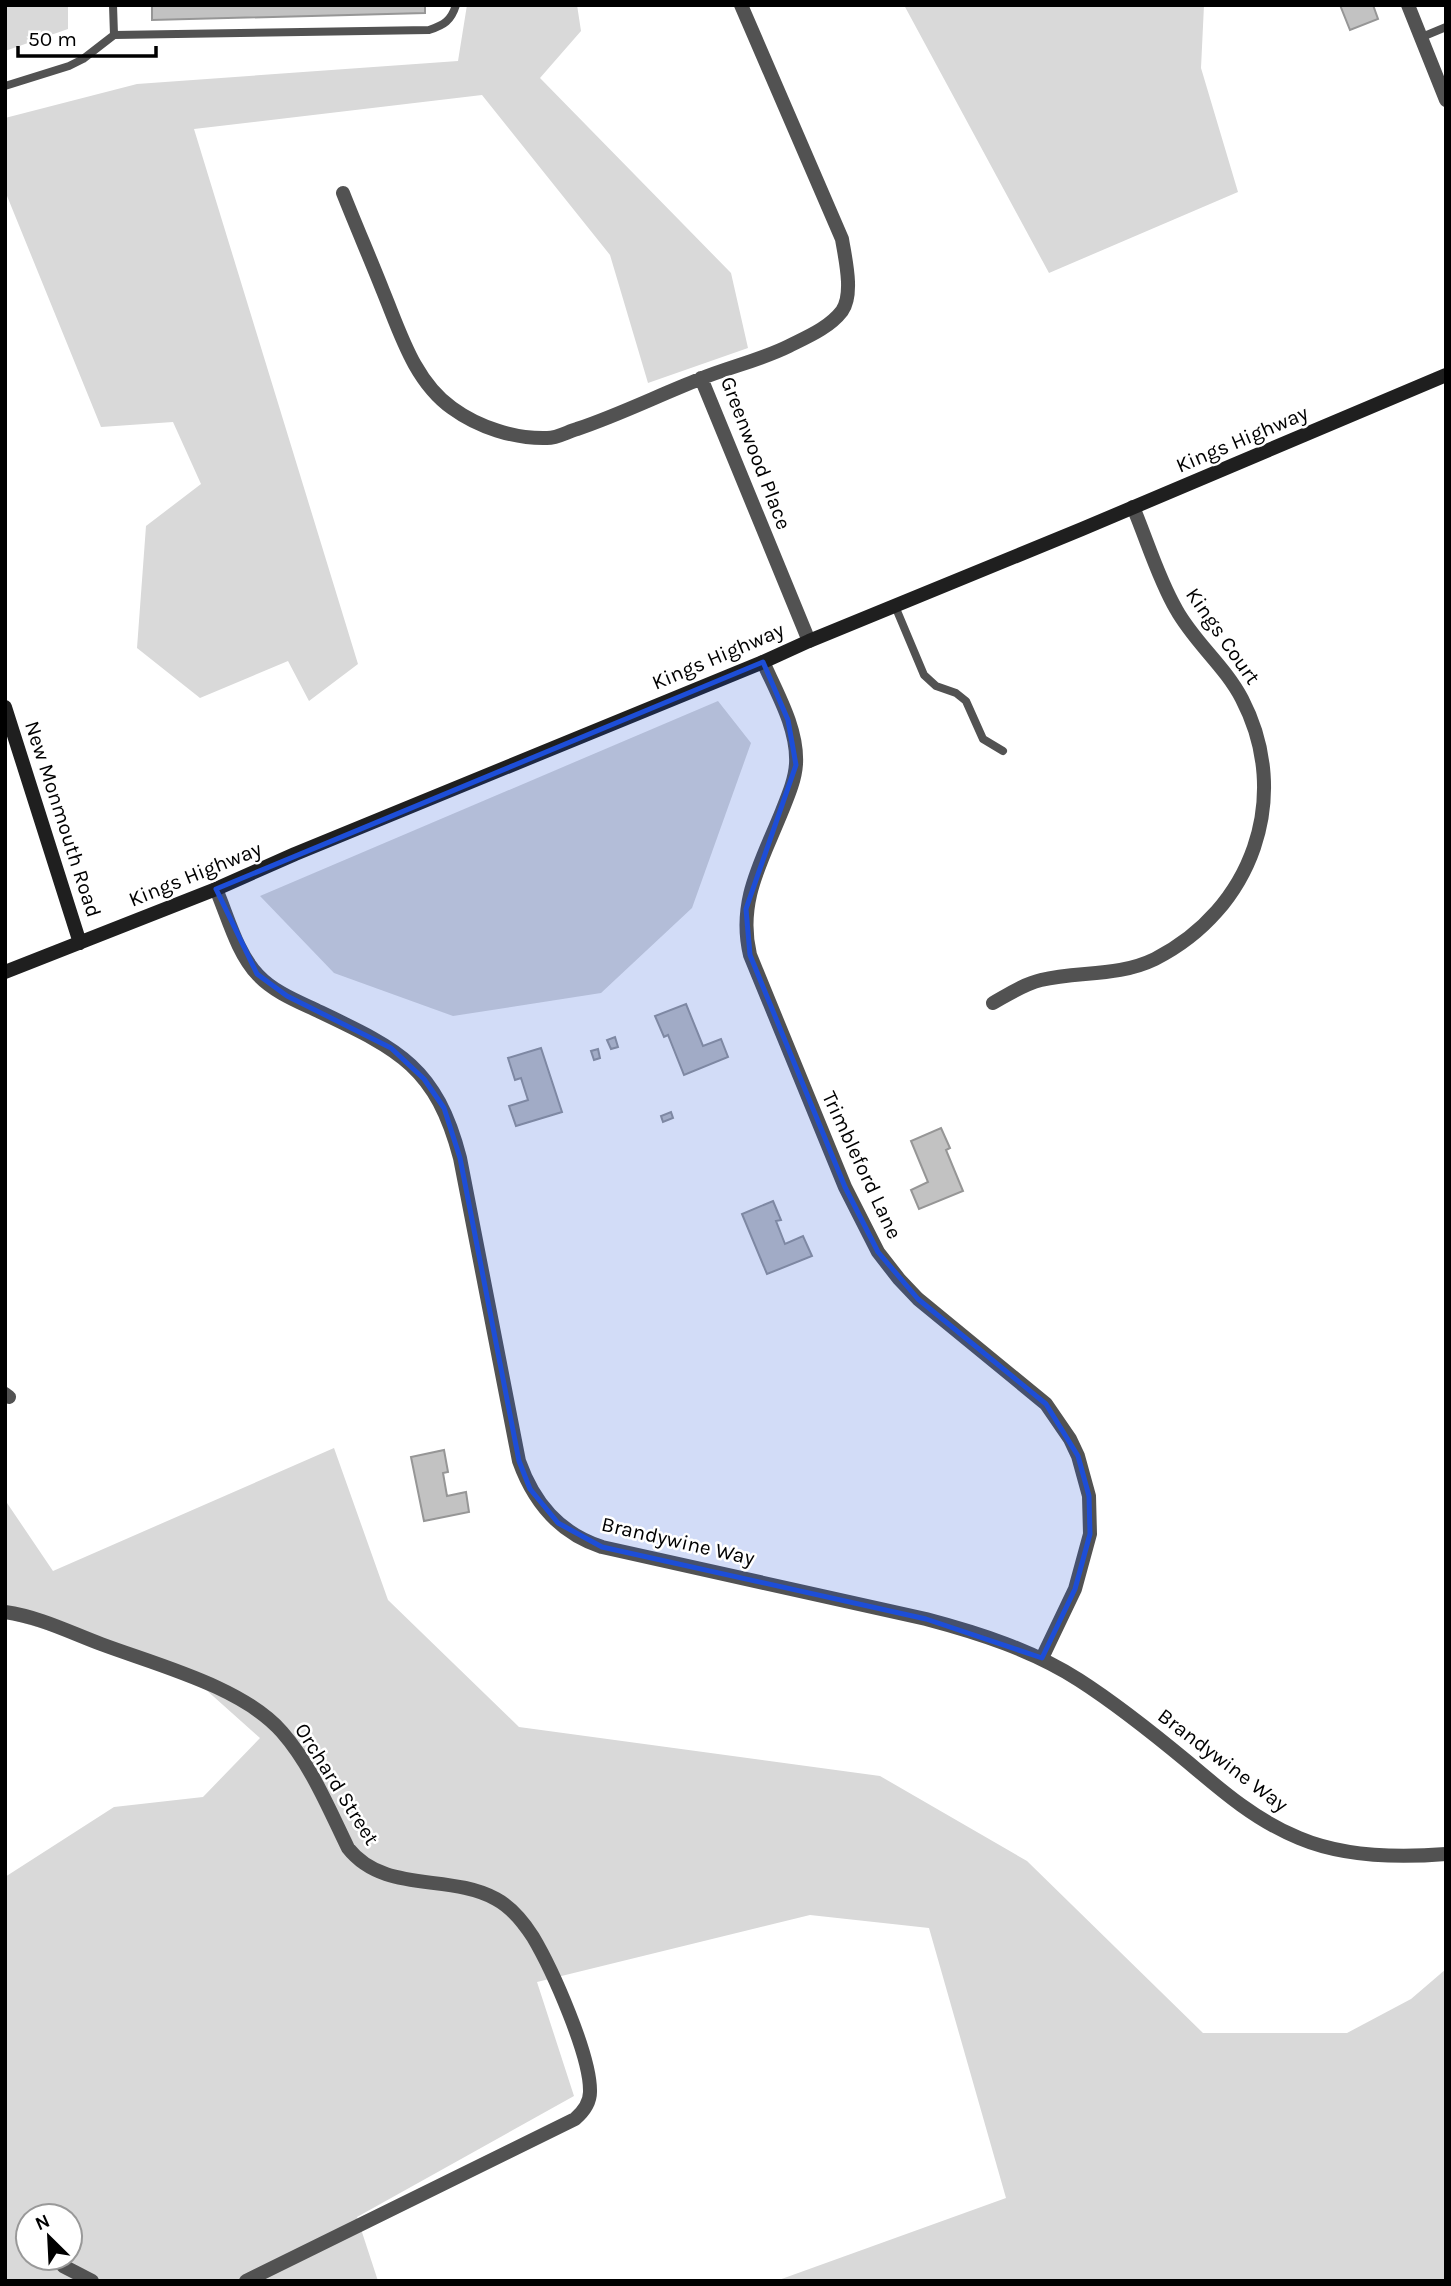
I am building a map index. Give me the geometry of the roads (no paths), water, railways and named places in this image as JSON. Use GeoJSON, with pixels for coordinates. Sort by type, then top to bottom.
{"type":"FeatureCollection","features":[{"type":"Feature","properties":{"kind":"street","name":"Greenwood Place"},"geometry":{"type":"LineString","coordinates":[[741,5],[842,239],[848,286],[843,309],[824,327],[786,348],[701,378],[809,641]]}},
{"type":"Feature","properties":{"kind":"street"},"geometry":{"type":"LineString","coordinates":[[1408,5],[1446,100]]}},
{"type":"Feature","properties":{"kind":"street"},"geometry":{"type":"LineString","coordinates":[[343,193],[416,366],[442,400],[477,424],[491,429],[548,438],[598,422],[701,378]]}},
{"type":"Feature","properties":{"kind":"street","name":"Kings Highway"},"geometry":{"type":"LineString","coordinates":[[5,972],[216,889],[1446,375]]}},
{"type":"Feature","properties":{"kind":"street","name":"Kings Court"},"geometry":{"type":"LineString","coordinates":[[993,1003],[1022,986],[1038,981],[1119,971],[1152,961],[1174,949],[1204,925],[1226,901],[1245,870],[1261,824],[1264,774],[1260,746],[1251,717],[1232,682],[1176,610],[1133,507]]}},
{"type":"Feature","properties":{"kind":"street","name":"Trimbleford Lane"},"geometry":{"type":"LineString","coordinates":[[763,662],[789,720],[796,751],[796,765],[788,796],[753,883],[746,909],[746,938],[750,955],[845,1187],[878,1252],[919,1299],[1046,1404],[1078,1456],[1089,1496],[1090,1534],[1075,1589],[1042,1658]]}},
{"type":"Feature","properties":{"kind":"street","name":"New Monmouth Road"},"geometry":{"type":"LineString","coordinates":[[5,707],[80,943]]}},
{"type":"Feature","properties":{"kind":"street","name":"Brandywine Way"},"geometry":{"type":"LineString","coordinates":[[216,889],[238,942],[257,974],[287,996],[391,1048],[424,1079],[444,1108],[460,1158],[519,1461],[530,1489],[558,1523],[579,1538],[602,1547],[939,1622],[999,1641],[1042,1658],[1078,1679],[1136,1719],[1251,1813],[1279,1829],[1316,1844],[1359,1853],[1401,1856],[1446,1854]]}},
{"type":"Feature","properties":{"kind":"street","name":"Orchard Street"},"geometry":{"type":"LineString","coordinates":[[5,1612],[54,1624],[156,1663],[238,1697],[258,1710],[281,1730],[292,1744],[348,1848],[368,1868],[393,1877],[481,1893],[496,1899],[509,1909],[532,1936],[545,1960],[581,2045],[589,2073],[590,2092],[588,2103],[575,2119],[246,2281]]}},
{"type":"Feature","properties":{"kind":"street"},"geometry":{"type":"LineString","coordinates":[[75,2272],[92,2281]]}},
{"type":"Feature","properties":{"kind":"lane"},"geometry":{"type":"LineString","coordinates":[[113,5],[114,36]]}},
{"type":"Feature","properties":{"kind":"lane"},"geometry":{"type":"LineString","coordinates":[[5,86],[69,66],[114,36],[429,30],[447,23],[453,16],[456,5]]}},
{"type":"Feature","properties":{"kind":"lane"},"geometry":{"type":"LineString","coordinates":[[1422,37],[1446,27]]}},
{"type":"Feature","properties":{"kind":"lane"},"geometry":{"type":"LineString","coordinates":[[895,606],[923,675],[936,686],[956,693],[966,701],[983,739],[1003,751]]}}]}
